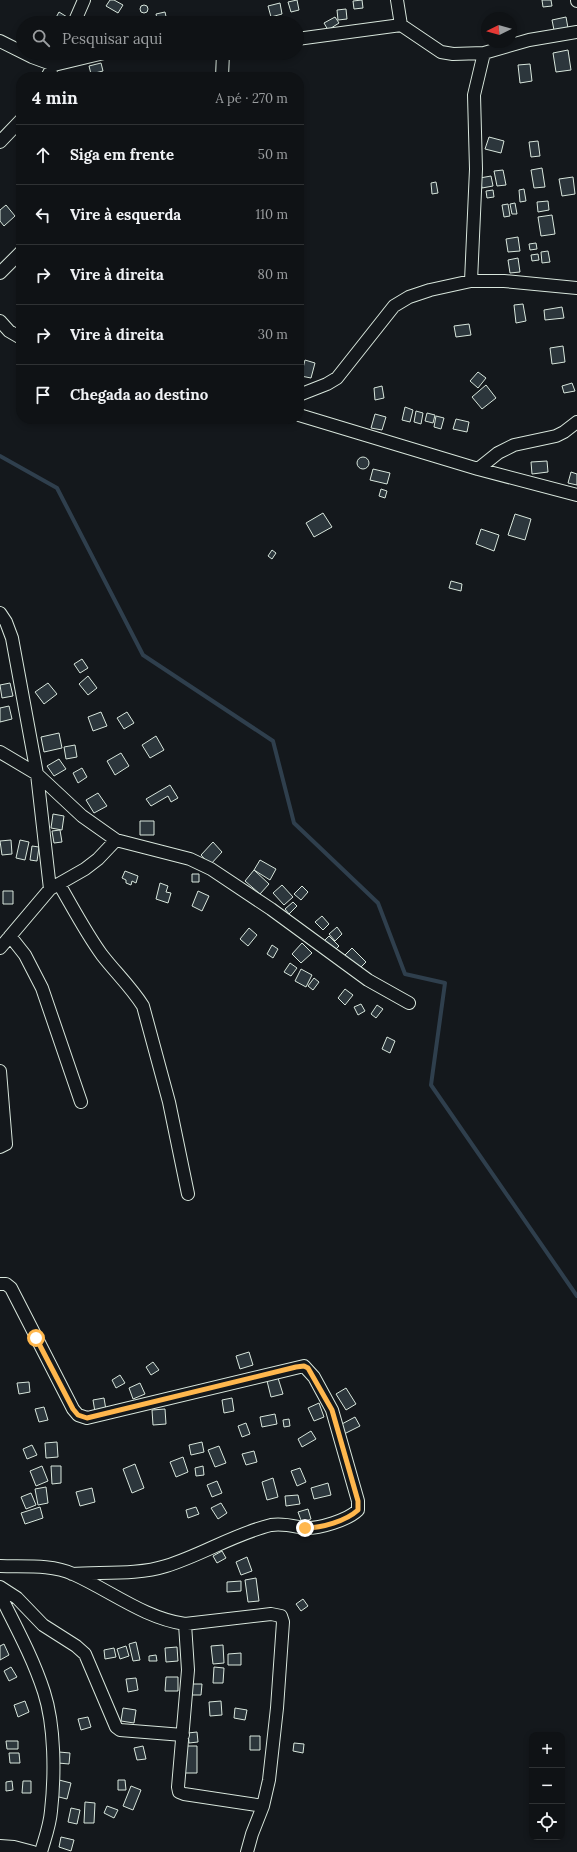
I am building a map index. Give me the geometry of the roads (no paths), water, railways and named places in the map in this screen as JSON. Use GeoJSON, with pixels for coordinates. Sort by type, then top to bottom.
{"type":"FeatureCollection","features":[{"type":"Feature","properties":{"kind":"street"},"geometry":{"type":"LineString","coordinates":[[77,16],[84,0]]}},
{"type":"Feature","properties":{"kind":"street"},"geometry":{"type":"LineString","coordinates":[[397,0],[401,25]]}},
{"type":"Feature","properties":{"kind":"street"},"geometry":{"type":"LineString","coordinates":[[304,38],[401,25],[441,52],[453,54],[484,53],[529,40],[577,32]]}},
{"type":"Feature","properties":{"kind":"street"},"geometry":{"type":"LineString","coordinates":[[0,41],[16,49]]}},
{"type":"Feature","properties":{"kind":"street"},"geometry":{"type":"LineString","coordinates":[[471,282],[476,169],[474,94],[484,53]]}},
{"type":"Feature","properties":{"kind":"street"},"geometry":{"type":"LineString","coordinates":[[41,60],[54,64],[72,60]]}},
{"type":"Feature","properties":{"kind":"street"},"geometry":{"type":"LineString","coordinates":[[50,72],[56,60]]}},
{"type":"Feature","properties":{"kind":"street"},"geometry":{"type":"LineString","coordinates":[[222,72],[223,60]]}},
{"type":"Feature","properties":{"kind":"street"},"geometry":{"type":"LineString","coordinates":[[0,142],[16,125]]}},
{"type":"Feature","properties":{"kind":"street"},"geometry":{"type":"LineString","coordinates":[[0,273],[16,257]]}},
{"type":"Feature","properties":{"kind":"street"},"geometry":{"type":"LineString","coordinates":[[304,393],[327,384],[337,378],[394,306],[409,297],[430,290],[471,282],[510,281],[577,288]]}},
{"type":"Feature","properties":{"kind":"street"},"geometry":{"type":"LineString","coordinates":[[0,321],[9,331],[16,335]]}},
{"type":"Feature","properties":{"kind":"street"},"geometry":{"type":"LineString","coordinates":[[304,417],[478,469],[577,495]]}},
{"type":"Feature","properties":{"kind":"street"},"geometry":{"type":"LineString","coordinates":[[478,469],[498,453],[514,444],[556,436],[577,422]]}},
{"type":"Feature","properties":{"kind":"street"},"geometry":{"type":"LineString","coordinates":[[0,612],[6,622],[12,638],[37,774],[55,886],[102,955],[134,992],[143,1006],[169,1102],[188,1194]]}},
{"type":"Feature","properties":{"kind":"street"},"geometry":{"type":"LineString","coordinates":[[0,752],[37,774],[82,816],[116,840],[190,859],[211,869],[272,908],[368,980],[409,1003]]}},
{"type":"Feature","properties":{"kind":"street"},"geometry":{"type":"LineString","coordinates":[[0,948],[55,886],[85,869],[98,859],[116,840]]}},
{"type":"Feature","properties":{"kind":"street"},"geometry":{"type":"LineString","coordinates":[[10,936],[25,955],[42,988],[81,1102]]}},
{"type":"Feature","properties":{"kind":"street"},"geometry":{"type":"LineString","coordinates":[[0,1071],[6,1144],[0,1146]]}},
{"type":"Feature","properties":{"kind":"street"},"geometry":{"type":"LineString","coordinates":[[0,1284],[6,1284],[11,1288],[73,1409],[78,1415],[87,1418],[304,1366],[308,1368],[332,1410],[358,1501],[358,1510],[352,1516],[315,1528],[285,1524],[271,1525],[234,1537],[168,1566],[153,1570],[72,1574],[38,1567],[0,1566]]}},
{"type":"Feature","properties":{"kind":"street"},"geometry":{"type":"LineString","coordinates":[[72,1574],[140,1610],[172,1622],[185,1624],[270,1614],[281,1616],[283,1622],[277,1708],[269,1780],[263,1806],[247,1852]]}},
{"type":"Feature","properties":{"kind":"street"},"geometry":{"type":"LineString","coordinates":[[0,1587],[17,1598],[43,1625],[86,1654],[116,1727],[120,1730],[184,1734]]}},
{"type":"Feature","properties":{"kind":"street"},"geometry":{"type":"LineString","coordinates":[[0,1595],[33,1662],[44,1694],[50,1722],[52,1764],[51,1811],[48,1830],[41,1852]]}},
{"type":"Feature","properties":{"kind":"street"},"geometry":{"type":"LineString","coordinates":[[185,1624],[188,1670],[184,1734],[178,1787],[179,1792],[263,1806]]}},
{"type":"Feature","properties":{"kind":"street"},"geometry":{"type":"LineString","coordinates":[[0,1846],[14,1847],[33,1852]]}},
{"type":"Feature","properties":{"kind":"waterway"},"geometry":{"type":"LineString","coordinates":[[0,456],[57,488],[143,655],[273,741],[294,823],[378,903],[405,974],[445,983],[431,1085],[577,1296]]}}]}
